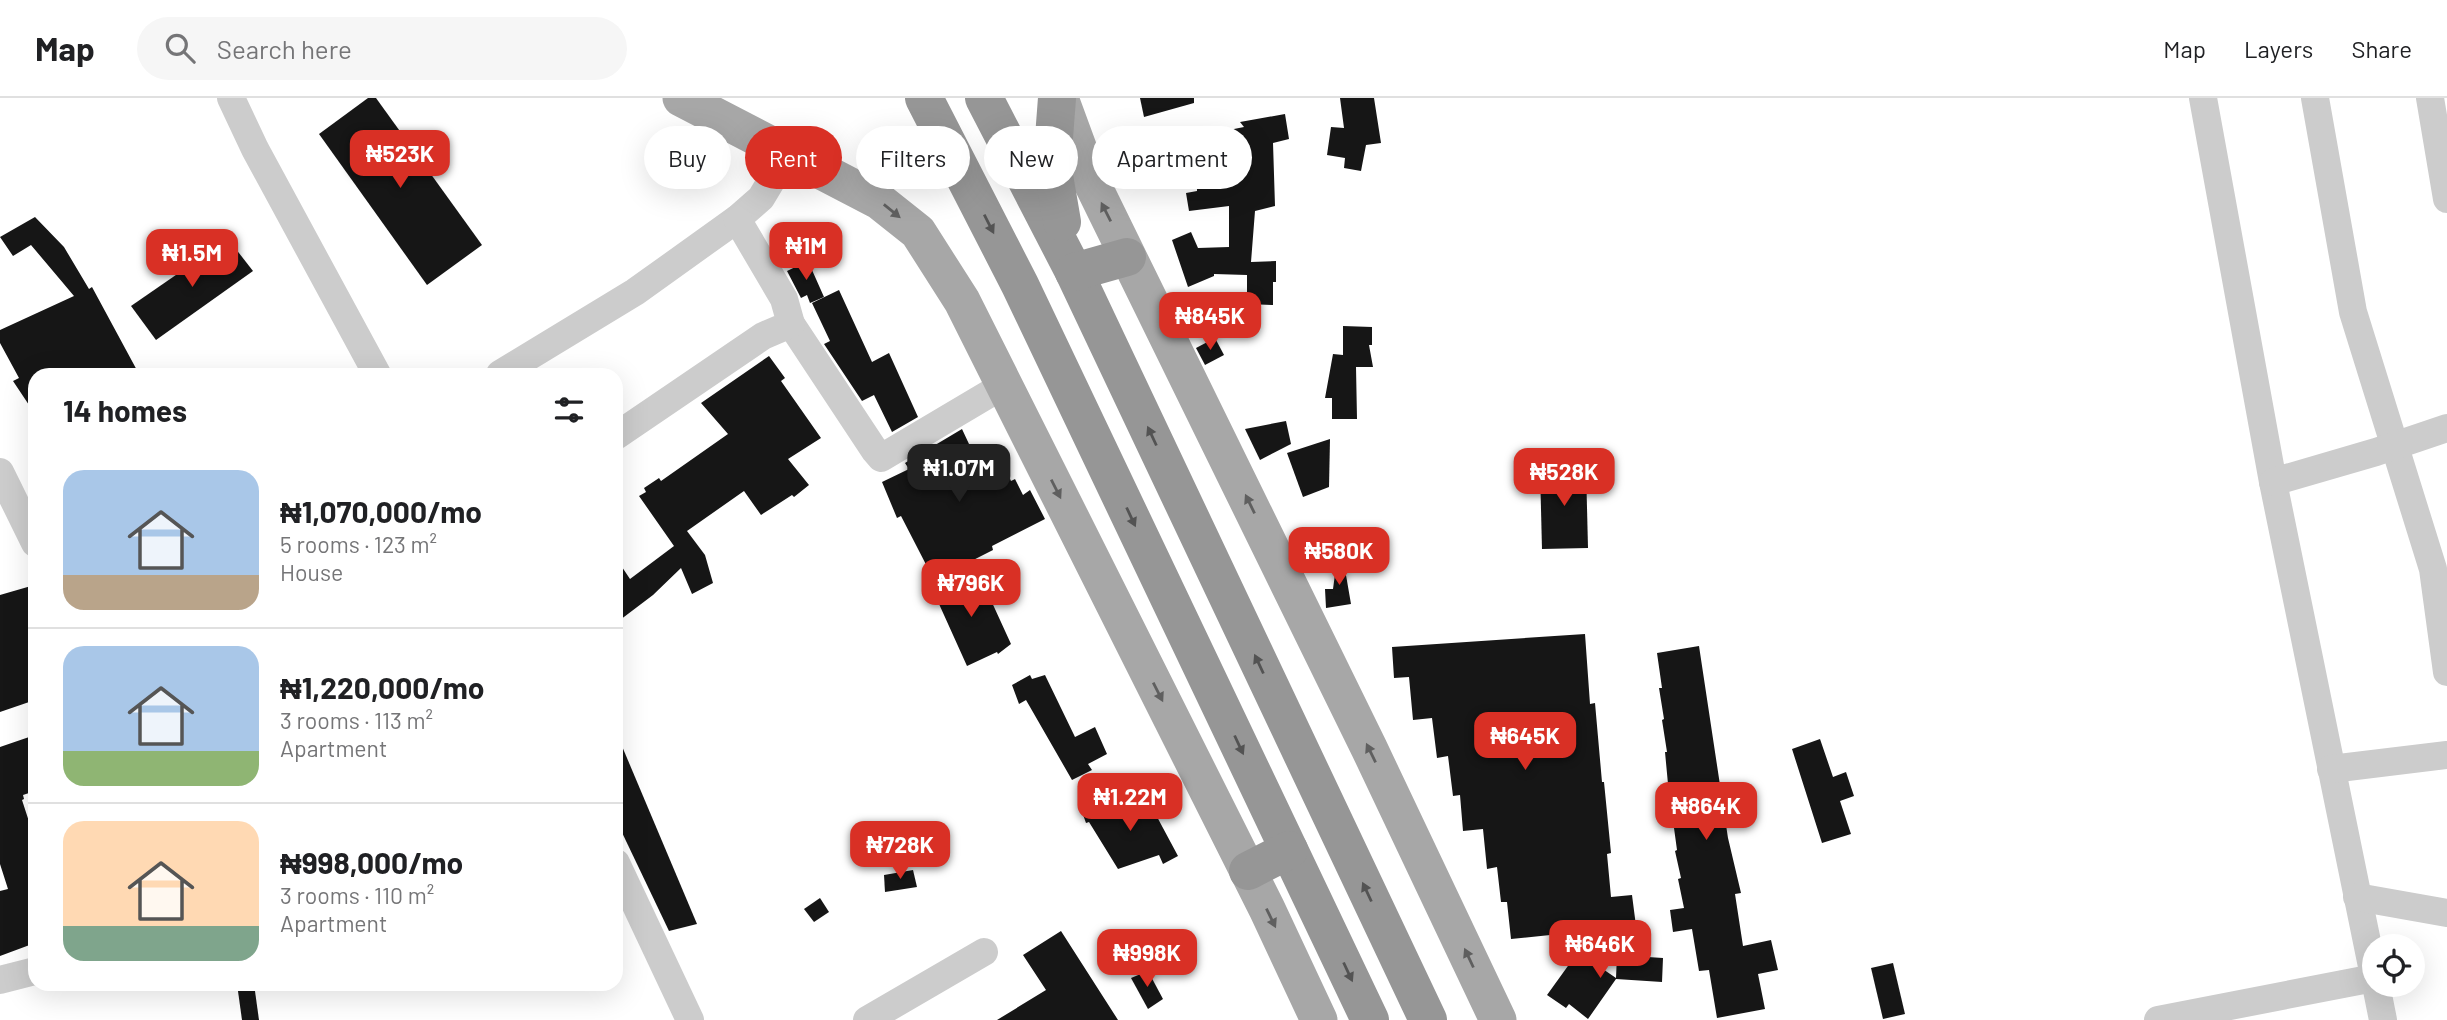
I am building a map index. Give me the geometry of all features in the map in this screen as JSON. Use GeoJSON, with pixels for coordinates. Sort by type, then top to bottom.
{"type":"FeatureCollection","features":[{"type":"Feature","properties":{"kind":"highway"},"geometry":{"type":"LineString","coordinates":[[924,98],[1020,285],[1370,1020]]}},
{"type":"Feature","properties":{"kind":"highway"},"geometry":{"type":"LineString","coordinates":[[984,98],[1072,267],[1428,1020]]}},
{"type":"Feature","properties":{"kind":"highway"},"geometry":{"type":"LineString","coordinates":[[1058,98],[1052,164],[1072,267]]}},
{"type":"Feature","properties":{"kind":"highway"},"geometry":{"type":"LineString","coordinates":[[1072,267],[1127,257]]}},
{"type":"Feature","properties":{"kind":"highway"},"geometry":{"type":"LineString","coordinates":[[1248,871],[1289,850]]}},
{"type":"Feature","properties":{"kind":"main road"},"geometry":{"type":"LineString","coordinates":[[681,98],[745,131]]}},
{"type":"Feature","properties":{"kind":"main road"},"geometry":{"type":"LineString","coordinates":[[1058,98],[1089,177],[1127,257],[1339,688],[1498,1020]]}},
{"type":"Feature","properties":{"kind":"main road"},"geometry":{"type":"LineString","coordinates":[[842,181],[879,201],[918,232],[962,300],[1248,871],[1319,1020]]}},
{"type":"Feature","properties":{"kind":"street"},"geometry":{"type":"LineString","coordinates":[[231,98],[255,149],[374,368]]}},
{"type":"Feature","properties":{"kind":"street"},"geometry":{"type":"LineString","coordinates":[[2203,98],[2273,482],[2365,934]]}},
{"type":"Feature","properties":{"kind":"street"},"geometry":{"type":"LineString","coordinates":[[2315,98],[2353,312],[2433,569],[2447,672]]}},
{"type":"Feature","properties":{"kind":"street"},"geometry":{"type":"LineString","coordinates":[[2430,98],[2447,199]]}},
{"type":"Feature","properties":{"kind":"street"},"geometry":{"type":"LineString","coordinates":[[510,368],[635,292],[737,219],[761,198],[766,189]]}},
{"type":"Feature","properties":{"kind":"street"},"geometry":{"type":"LineString","coordinates":[[737,219],[784,299],[791,324],[881,458],[1004,386]]}},
{"type":"Feature","properties":{"kind":"street"},"geometry":{"type":"LineString","coordinates":[[623,431],[763,336],[791,324]]}},
{"type":"Feature","properties":{"kind":"street"},"geometry":{"type":"LineString","coordinates":[[2273,482],[2447,428]]}},
{"type":"Feature","properties":{"kind":"street"},"geometry":{"type":"LineString","coordinates":[[0,472],[28,529]]}},
{"type":"Feature","properties":{"kind":"street"},"geometry":{"type":"LineString","coordinates":[[2331,769],[2447,755]]}},
{"type":"Feature","properties":{"kind":"street"},"geometry":{"type":"LineString","coordinates":[[623,878],[690,1020]]}},
{"type":"Feature","properties":{"kind":"street"},"geometry":{"type":"LineString","coordinates":[[2357,897],[2447,913]]}},
{"type":"Feature","properties":{"kind":"street"},"geometry":{"type":"LineString","coordinates":[[867,1020],[984,952]]}},
{"type":"Feature","properties":{"kind":"street"},"geometry":{"type":"LineString","coordinates":[[0,980],[28,973]]}},
{"type":"Feature","properties":{"kind":"street"},"geometry":{"type":"LineString","coordinates":[[2158,1020],[2362,983]]}},
{"type":"Feature","properties":{"kind":"street"},"geometry":{"type":"LineString","coordinates":[[2378,997],[2383,1020]]}},
{"type":"Feature","properties":{"kind":"building"},"geometry":{"type":"Polygon","coordinates":[[[368,98],[376,98],[482,245],[427,285],[319,134],[368,98]]]}},
{"type":"Feature","properties":{"kind":"building"},"geometry":{"type":"Polygon","coordinates":[[[1140,98],[1194,98],[1194,103],[1144,117],[1140,98]]]}},
{"type":"Feature","properties":{"kind":"building"},"geometry":{"type":"Polygon","coordinates":[[[1340,98],[1374,98],[1381,143],[1366,145],[1361,171],[1344,168],[1345,158],[1327,155],[1331,127],[1344,128],[1340,98]]]}},
{"type":"Feature","properties":{"kind":"building"},"geometry":{"type":"Polygon","coordinates":[[[1285,114],[1289,139],[1273,143],[1275,206],[1255,211],[1251,262],[1276,261],[1273,305],[1247,304],[1247,275],[1214,274],[1188,287],[1172,240],[1191,232],[1198,248],[1229,247],[1229,206],[1189,211],[1186,193],[1197,189],[1252,189],[1252,126],[1243,126],[1240,122],[1285,114]]]}},
{"type":"Feature","properties":{"kind":"building"},"geometry":{"type":"Polygon","coordinates":[[[35,217],[64,247],[89,289],[92,287],[136,368],[28,368],[28,404],[13,381],[19,378],[0,343],[0,330],[74,296],[31,245],[13,256],[0,237],[35,217]]]}},
{"type":"Feature","properties":{"kind":"building"},"geometry":{"type":"Polygon","coordinates":[[[228,239],[253,271],[156,340],[131,306],[228,239]]]}},
{"type":"Feature","properties":{"kind":"building"},"geometry":{"type":"Polygon","coordinates":[[[808,261],[824,297],[810,303],[807,295],[801,298],[787,271],[808,261]]]}},
{"type":"Feature","properties":{"kind":"building"},"geometry":{"type":"Polygon","coordinates":[[[839,290],[872,362],[889,353],[918,417],[892,432],[874,395],[862,401],[824,344],[830,341],[812,303],[839,290]]]}},
{"type":"Feature","properties":{"kind":"building"},"geometry":{"type":"Polygon","coordinates":[[[1343,326],[1372,327],[1372,345],[1369,345],[1373,367],[1356,367],[1357,419],[1332,419],[1332,398],[1325,398],[1333,354],[1343,355],[1343,326]]]}},
{"type":"Feature","properties":{"kind":"building"},"geometry":{"type":"Polygon","coordinates":[[[1215,338],[1224,355],[1205,365],[1196,348],[1215,338]]]}},
{"type":"Feature","properties":{"kind":"building"},"geometry":{"type":"Polygon","coordinates":[[[769,356],[785,378],[781,381],[821,438],[788,459],[809,485],[794,497],[792,495],[761,515],[744,491],[687,531],[705,555],[713,583],[692,594],[681,568],[653,595],[623,618],[623,568],[630,579],[674,546],[639,496],[646,492],[644,488],[659,478],[661,481],[728,434],[701,403],[769,356]]]}},
{"type":"Feature","properties":{"kind":"building"},"geometry":{"type":"Polygon","coordinates":[[[1286,421],[1291,444],[1260,460],[1245,429],[1286,421]]]}},
{"type":"Feature","properties":{"kind":"building"},"geometry":{"type":"Polygon","coordinates":[[[962,429],[976,459],[997,450],[1011,481],[1015,479],[1023,495],[1030,490],[1045,519],[992,546],[993,550],[934,580],[901,516],[897,518],[882,482],[909,469],[905,463],[962,429]]]}},
{"type":"Feature","properties":{"kind":"building"},"geometry":{"type":"Polygon","coordinates":[[[1330,439],[1329,487],[1303,497],[1287,453],[1330,439]]]}},
{"type":"Feature","properties":{"kind":"building"},"geometry":{"type":"Polygon","coordinates":[[[1586,467],[1588,548],[1542,549],[1540,469],[1586,467]]]}},
{"type":"Feature","properties":{"kind":"building"},"geometry":{"type":"Polygon","coordinates":[[[1338,552],[1342,552],[1351,604],[1326,608],[1325,589],[1333,589],[1338,552]]]}},
{"type":"Feature","properties":{"kind":"building"},"geometry":{"type":"Polygon","coordinates":[[[943,578],[984,585],[1011,644],[998,654],[997,652],[967,666],[930,584],[943,578]]]}},
{"type":"Feature","properties":{"kind":"building"},"geometry":{"type":"Polygon","coordinates":[[[28,587],[28,702],[0,712],[0,595],[28,587]]]}},
{"type":"Feature","properties":{"kind":"building"},"geometry":{"type":"Polygon","coordinates":[[[1585,634],[1590,704],[1595,703],[1604,782],[1611,853],[1607,854],[1611,897],[1632,895],[1636,926],[1511,939],[1507,902],[1501,902],[1497,867],[1487,869],[1483,829],[1463,831],[1460,795],[1453,796],[1448,756],[1437,758],[1432,718],[1413,720],[1409,677],[1394,678],[1392,647],[1585,634]]]}},
{"type":"Feature","properties":{"kind":"building"},"geometry":{"type":"Polygon","coordinates":[[[1699,646],[1728,838],[1741,893],[1735,894],[1743,946],[1771,940],[1778,970],[1758,974],[1765,1009],[1717,1018],[1709,970],[1699,971],[1692,929],[1673,932],[1670,910],[1684,908],[1675,851],[1657,653],[1699,646]]]}},
{"type":"Feature","properties":{"kind":"building"},"geometry":{"type":"Polygon","coordinates":[[[1030,675],[1032,679],[1045,675],[1075,737],[1095,727],[1107,754],[1088,764],[1092,770],[1072,780],[1026,700],[1019,704],[1012,685],[1030,675]]]}},
{"type":"Feature","properties":{"kind":"building"},"geometry":{"type":"Polygon","coordinates":[[[28,737],[28,793],[23,795],[22,800],[28,818],[28,946],[0,956],[0,891],[8,889],[0,864],[0,747],[28,737]]]}},
{"type":"Feature","properties":{"kind":"building"},"geometry":{"type":"Polygon","coordinates":[[[1820,739],[1833,777],[1846,772],[1854,796],[1840,801],[1851,834],[1822,843],[1792,749],[1820,739]]]}},
{"type":"Feature","properties":{"kind":"building"},"geometry":{"type":"Polygon","coordinates":[[[623,749],[697,924],[669,931],[623,835],[623,749]]]}},
{"type":"Feature","properties":{"kind":"building"},"geometry":{"type":"Polygon","coordinates":[[[1109,796],[1116,819],[1148,800],[1178,856],[1163,864],[1159,855],[1118,869],[1089,822],[1086,823],[1081,809],[1109,796]]]}},
{"type":"Feature","properties":{"kind":"building"},"geometry":{"type":"Polygon","coordinates":[[[913,870],[917,887],[885,892],[884,875],[913,870]]]}},
{"type":"Feature","properties":{"kind":"building"},"geometry":{"type":"Polygon","coordinates":[[[820,898],[829,912],[814,922],[804,909],[820,898]]]}},
{"type":"Feature","properties":{"kind":"building"},"geometry":{"type":"Polygon","coordinates":[[[1061,931],[1118,1020],[997,1020],[1046,990],[1023,955],[1061,931]]]}},
{"type":"Feature","properties":{"kind":"building"},"geometry":{"type":"Polygon","coordinates":[[[1578,952],[1616,978],[1617,955],[1663,958],[1662,982],[1616,979],[1588,1019],[1569,1004],[1566,1008],[1547,995],[1578,952]]]}},
{"type":"Feature","properties":{"kind":"building"},"geometry":{"type":"Polygon","coordinates":[[[1893,963],[1905,1014],[1883,1019],[1871,968],[1893,963]]]}},
{"type":"Feature","properties":{"kind":"building"},"geometry":{"type":"Polygon","coordinates":[[[1148,971],[1163,999],[1148,1009],[1131,978],[1148,971]]]}},
{"type":"Feature","properties":{"kind":"building"},"geometry":{"type":"Polygon","coordinates":[[[238,991],[255,991],[259,1020],[242,1020],[238,991]]]}}]}
